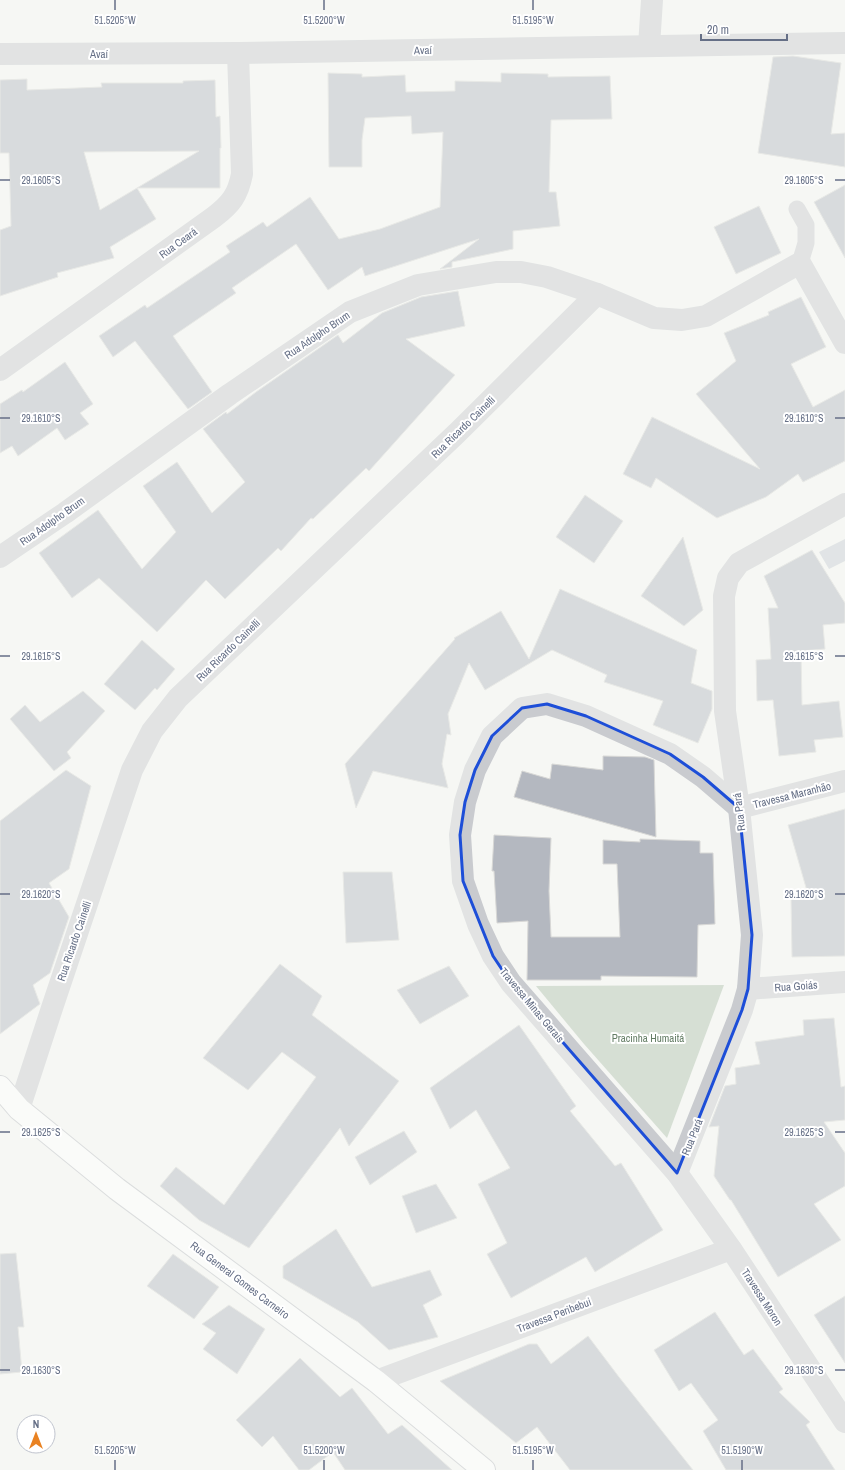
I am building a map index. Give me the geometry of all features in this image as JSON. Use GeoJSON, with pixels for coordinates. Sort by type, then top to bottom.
{"type":"FeatureCollection","features":[{"type":"Feature","properties":{"kind":"main road","name":"Rua General Gomes Carneiro"},"geometry":{"type":"LineString","coordinates":[[0,1087],[19,1109],[117,1189],[376,1381],[484,1470]]}},
{"type":"Feature","properties":{"kind":"street"},"geometry":{"type":"LineString","coordinates":[[648,46],[652,0]]}},
{"type":"Feature","properties":{"kind":"street","name":"Avaí"},"geometry":{"type":"LineString","coordinates":[[0,54],[238,54],[845,43]]}},
{"type":"Feature","properties":{"kind":"street","name":"Rua Ceará"},"geometry":{"type":"LineString","coordinates":[[0,370],[214,217],[226,208],[234,198],[240,187],[242,174],[238,54]]}},
{"type":"Feature","properties":{"kind":"street"},"geometry":{"type":"LineString","coordinates":[[800,264],[845,343]]}},
{"type":"Feature","properties":{"kind":"street","name":"Rua Adolpho Brum"},"geometry":{"type":"LineString","coordinates":[[0,557],[65,513],[224,399],[350,312],[418,285],[496,272],[521,272],[547,277],[597,294],[654,318],[682,320],[706,316],[800,264]]}},
{"type":"Feature","properties":{"kind":"street","name":"Rua Ricardo Cainelli"},"geometry":{"type":"LineString","coordinates":[[19,1109],[132,770],[152,730],[178,698],[457,433],[597,294]]}},
{"type":"Feature","properties":{"kind":"street","name":"Rua Pará"},"geometry":{"type":"LineString","coordinates":[[677,1173],[742,1010],[748,989],[752,935],[739,808],[725,712],[724,596],[728,578],[739,563],[845,504]]}},
{"type":"Feature","properties":{"kind":"street","name":"Travessa Minas Gerais"},"geometry":{"type":"LineString","coordinates":[[677,1173],[512,983],[493,956],[478,924],[463,880],[460,835],[465,802],[475,770],[492,736],[522,708],[547,704],[586,716],[670,754],[703,777],[739,808]]}},
{"type":"Feature","properties":{"kind":"street","name":"Travessa Maranhão"},"geometry":{"type":"LineString","coordinates":[[739,808],[845,781]]}},
{"type":"Feature","properties":{"kind":"street","name":"Rua Goiás"},"geometry":{"type":"LineString","coordinates":[[748,989],[845,982]]}},
{"type":"Feature","properties":{"kind":"street","name":"Travessa Moron"},"geometry":{"type":"LineString","coordinates":[[677,1173],[731,1249],[845,1422]]}},
{"type":"Feature","properties":{"kind":"street","name":"Travessa Peribebui"},"geometry":{"type":"LineString","coordinates":[[376,1381],[731,1249]]}},
{"type":"Feature","properties":{"kind":"lane"},"geometry":{"type":"LineString","coordinates":[[797,209],[806,225],[806,244],[800,264]]}},
{"type":"Feature","properties":{"kind":"highlighted area"},"geometry":{"type":"Polygon","coordinates":[[[547,704],[586,716],[670,754],[703,777],[739,808],[752,935],[748,989],[742,1010],[677,1173],[511,983],[493,956],[463,881],[460,835],[465,802],[475,770],[492,736],[522,708],[547,704]]]}},
{"type":"Feature","properties":{"kind":"green space","name":"Pracinha Humaitá"},"geometry":{"type":"Polygon","coordinates":[[[724,985],[667,1138],[584,1044],[536,986],[724,985]]]}},
{"type":"Feature","properties":{"kind":"shaded area"},"geometry":{"type":"Polygon","coordinates":[[[845,539],[845,561],[829,569],[819,552],[845,539]]]}},
{"type":"Feature","properties":{"kind":"building"},"geometry":{"type":"Polygon","coordinates":[[[793,56],[841,63],[831,134],[845,133],[845,167],[758,153],[773,57],[793,56]]]}},
{"type":"Feature","properties":{"kind":"building"},"geometry":{"type":"Polygon","coordinates":[[[328,73],[362,74],[362,77],[405,75],[406,92],[455,91],[455,81],[501,82],[501,73],[548,74],[548,77],[610,76],[612,119],[551,120],[549,192],[556,192],[560,226],[513,231],[513,249],[452,262],[452,267],[440,269],[479,239],[365,276],[362,267],[328,290],[296,244],[232,288],[236,293],[173,336],[212,392],[188,409],[135,341],[113,357],[99,336],[145,305],[147,308],[230,252],[226,246],[263,222],[267,227],[310,197],[339,239],[380,229],[440,207],[443,132],[412,134],[411,116],[365,118],[362,140],[362,167],[329,167],[328,73]]]}},
{"type":"Feature","properties":{"kind":"building"},"geometry":{"type":"Polygon","coordinates":[[[27,79],[27,90],[102,87],[101,83],[183,83],[183,81],[215,80],[216,117],[220,116],[220,188],[137,188],[156,219],[110,247],[114,258],[57,273],[58,277],[0,296],[0,230],[11,226],[9,153],[0,153],[0,80],[27,79]],[[199,151],[84,152],[100,210],[137,188],[199,151]]]}},
{"type":"Feature","properties":{"kind":"building"},"geometry":{"type":"Polygon","coordinates":[[[845,185],[845,258],[814,202],[845,185]]]}},
{"type":"Feature","properties":{"kind":"building"},"geometry":{"type":"Polygon","coordinates":[[[759,206],[781,253],[736,274],[714,227],[759,206]]]}},
{"type":"Feature","properties":{"kind":"building"},"geometry":{"type":"Polygon","coordinates":[[[458,291],[465,326],[406,339],[455,375],[369,471],[366,468],[313,519],[311,518],[281,551],[278,548],[225,599],[206,580],[157,632],[99,578],[72,598],[39,553],[98,510],[142,569],[176,532],[143,486],[177,462],[212,513],[245,482],[203,429],[226,412],[227,414],[338,335],[343,343],[382,313],[421,297],[458,291]]]}},
{"type":"Feature","properties":{"kind":"building"},"geometry":{"type":"Polygon","coordinates":[[[801,297],[826,347],[791,364],[813,407],[845,390],[845,461],[803,482],[798,474],[766,497],[717,518],[656,478],[651,488],[623,474],[652,417],[760,469],[696,394],[736,361],[724,333],[769,315],[768,312],[801,297]]]}},
{"type":"Feature","properties":{"kind":"building"},"geometry":{"type":"Polygon","coordinates":[[[65,362],[93,404],[80,413],[89,424],[65,440],[57,428],[18,456],[12,446],[0,453],[0,404],[22,390],[23,392],[65,362]]]}},
{"type":"Feature","properties":{"kind":"building"},"geometry":{"type":"Polygon","coordinates":[[[585,495],[623,521],[594,563],[556,537],[585,495]]]}},
{"type":"Feature","properties":{"kind":"building"},"geometry":{"type":"Polygon","coordinates":[[[683,537],[703,610],[684,626],[641,596],[683,537]]]}},
{"type":"Feature","properties":{"kind":"building"},"geometry":{"type":"Polygon","coordinates":[[[812,550],[845,603],[845,623],[823,625],[825,649],[801,651],[802,705],[839,701],[843,737],[814,740],[816,752],[779,756],[773,700],[757,701],[756,660],[771,659],[768,608],[778,608],[764,576],[812,550]]]}},
{"type":"Feature","properties":{"kind":"building"},"geometry":{"type":"Polygon","coordinates":[[[560,589],[697,650],[691,683],[712,691],[712,709],[698,743],[653,725],[663,701],[604,682],[607,675],[552,650],[485,690],[469,663],[448,714],[451,735],[447,734],[442,764],[448,788],[373,771],[356,808],[345,764],[455,639],[454,638],[501,611],[529,659],[560,589]]]}},
{"type":"Feature","properties":{"kind":"building"},"geometry":{"type":"Polygon","coordinates":[[[142,640],[175,669],[157,690],[155,688],[135,710],[104,684],[142,640]]]}},
{"type":"Feature","properties":{"kind":"building"},"geometry":{"type":"Polygon","coordinates":[[[83,691],[105,711],[67,752],[71,758],[54,771],[10,719],[25,705],[40,722],[83,691]]]}},
{"type":"Feature","properties":{"kind":"building"},"geometry":{"type":"Polygon","coordinates":[[[603,756],[645,757],[654,760],[656,837],[514,797],[522,771],[550,779],[552,764],[603,770],[603,756]]]}},
{"type":"Feature","properties":{"kind":"building"},"geometry":{"type":"Polygon","coordinates":[[[66,770],[91,786],[69,869],[49,883],[69,917],[50,973],[33,985],[40,1004],[0,1034],[0,821],[66,770]]]}},
{"type":"Feature","properties":{"kind":"building"},"geometry":{"type":"Polygon","coordinates":[[[845,809],[845,956],[792,957],[791,899],[809,898],[788,825],[845,809]]]}},
{"type":"Feature","properties":{"kind":"building"},"geometry":{"type":"Polygon","coordinates":[[[494,835],[551,838],[549,891],[551,937],[620,937],[617,864],[603,864],[603,840],[640,842],[640,839],[700,841],[700,853],[713,853],[715,924],[698,925],[697,977],[601,976],[601,980],[527,980],[528,921],[497,923],[494,871],[492,871],[494,835]]]}},
{"type":"Feature","properties":{"kind":"building"},"geometry":{"type":"Polygon","coordinates":[[[343,872],[392,872],[399,940],[346,943],[343,872]]]}},
{"type":"Feature","properties":{"kind":"building"},"geometry":{"type":"Polygon","coordinates":[[[280,964],[322,996],[312,1015],[399,1081],[349,1146],[340,1128],[249,1248],[199,1220],[160,1186],[176,1167],[224,1205],[316,1077],[282,1052],[248,1090],[203,1058],[280,964]]]}},
{"type":"Feature","properties":{"kind":"building"},"geometry":{"type":"Polygon","coordinates":[[[449,966],[469,996],[420,1024],[397,990],[449,966]]]}},
{"type":"Feature","properties":{"kind":"building"},"geometry":{"type":"Polygon","coordinates":[[[834,1018],[841,1087],[845,1086],[845,1120],[824,1122],[845,1153],[845,1186],[814,1204],[841,1240],[778,1277],[731,1200],[714,1176],[719,1126],[709,1127],[725,1086],[736,1084],[735,1068],[760,1064],[755,1042],[804,1035],[803,1020],[834,1018]]]}},
{"type":"Feature","properties":{"kind":"building"},"geometry":{"type":"Polygon","coordinates":[[[519,1025],[576,1106],[570,1111],[615,1166],[621,1163],[663,1230],[595,1272],[586,1257],[511,1298],[487,1254],[507,1243],[478,1184],[510,1168],[476,1110],[450,1129],[430,1088],[519,1025]]]}},
{"type":"Feature","properties":{"kind":"building"},"geometry":{"type":"Polygon","coordinates":[[[404,1131],[417,1152],[370,1185],[355,1157],[404,1131]]]}},
{"type":"Feature","properties":{"kind":"building"},"geometry":{"type":"Polygon","coordinates":[[[436,1184],[457,1218],[416,1233],[402,1196],[436,1184]]]}},
{"type":"Feature","properties":{"kind":"building"},"geometry":{"type":"Polygon","coordinates":[[[336,1229],[372,1287],[430,1270],[442,1295],[423,1305],[438,1337],[389,1350],[358,1322],[283,1278],[283,1266],[336,1229]]]}},
{"type":"Feature","properties":{"kind":"building"},"geometry":{"type":"Polygon","coordinates":[[[16,1253],[24,1327],[18,1327],[22,1372],[0,1374],[0,1254],[16,1253]]]}},
{"type":"Feature","properties":{"kind":"building"},"geometry":{"type":"Polygon","coordinates":[[[173,1254],[219,1287],[194,1319],[147,1286],[173,1254]]]}},
{"type":"Feature","properties":{"kind":"building"},"geometry":{"type":"Polygon","coordinates":[[[845,1296],[845,1363],[814,1315],[845,1296]]]}},
{"type":"Feature","properties":{"kind":"building"},"geometry":{"type":"Polygon","coordinates":[[[229,1305],[265,1329],[237,1374],[203,1349],[216,1333],[202,1324],[229,1305]]]}},
{"type":"Feature","properties":{"kind":"building"},"geometry":{"type":"Polygon","coordinates":[[[715,1312],[744,1355],[753,1349],[783,1389],[779,1392],[810,1422],[806,1425],[835,1470],[726,1470],[703,1431],[718,1420],[691,1383],[679,1391],[654,1350],[715,1312]]]}},
{"type":"Feature","properties":{"kind":"building"},"geometry":{"type":"Polygon","coordinates":[[[588,1336],[693,1470],[570,1470],[537,1427],[516,1443],[440,1381],[529,1344],[537,1344],[551,1364],[588,1336]]]}},
{"type":"Feature","properties":{"kind":"building"},"geometry":{"type":"Polygon","coordinates":[[[300,1358],[340,1397],[352,1388],[388,1434],[402,1425],[452,1470],[345,1470],[333,1452],[309,1470],[299,1470],[273,1436],[262,1447],[236,1420],[300,1358]]]}}]}
